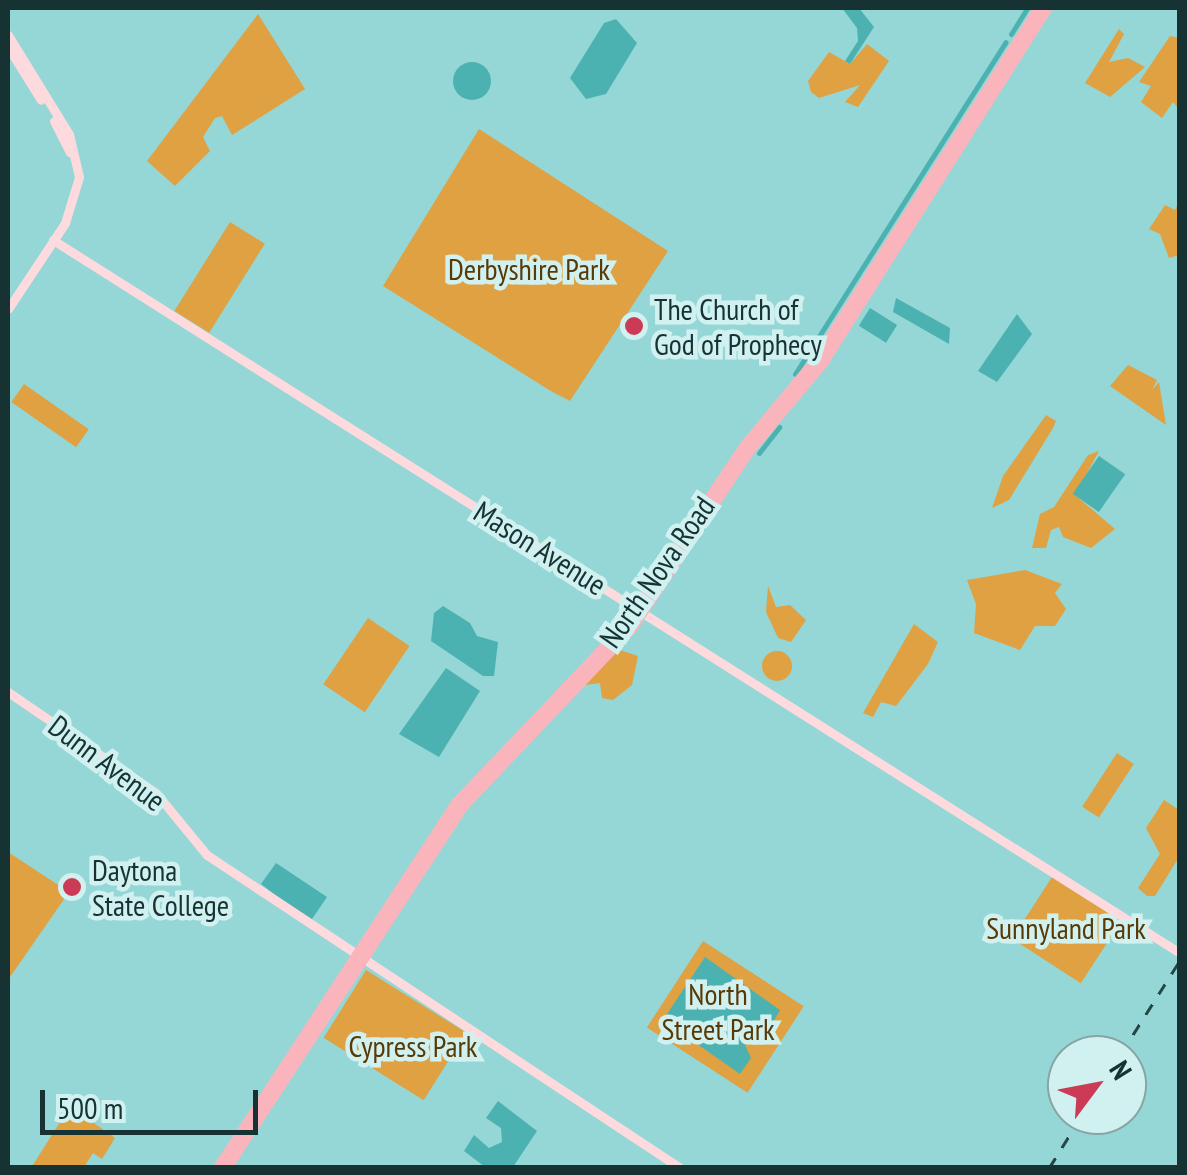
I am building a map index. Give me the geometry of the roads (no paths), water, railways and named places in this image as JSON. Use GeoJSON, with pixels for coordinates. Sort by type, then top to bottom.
{"type":"FeatureCollection","features":[{"type":"Feature","properties":{"kind":"main road","name":"North Nova Road"},"geometry":{"type":"LineString","coordinates":[[472,791],[640,611],[752,448],[828,356],[1039,8]]}},
{"type":"Feature","properties":{"kind":"main road","name":"North Nova Road"},"geometry":{"type":"LineString","coordinates":[[218,1168],[480,775],[640,611],[745,445],[815,361],[1048,8]]}},
{"type":"Feature","properties":{"kind":"main road"},"geometry":{"type":"LineString","coordinates":[[8,35],[69,134],[76,175],[72,210],[8,309]]}},
{"type":"Feature","properties":{"kind":"main road"},"geometry":{"type":"LineString","coordinates":[[8,47],[66,141],[76,175]]}},
{"type":"Feature","properties":{"kind":"main road","name":"Mason Avenue"},"geometry":{"type":"LineString","coordinates":[[52,240],[1180,953]]}},
{"type":"Feature","properties":{"kind":"main road"},"geometry":{"type":"LineString","coordinates":[[688,546],[689,530]]}},
{"type":"Feature","properties":{"kind":"main road","name":"Dunn Avenue"},"geometry":{"type":"LineString","coordinates":[[8,692],[156,792],[196,844],[358,959],[680,1168]]}},
{"type":"Feature","properties":{"kind":"main road","name":"North Nova Road"},"geometry":{"type":"LineString","coordinates":[[227,1168],[358,959]]}},
{"type":"Feature","properties":{"kind":"water"},"geometry":{"type":"Polygon","coordinates":[[[842,8],[859,8],[874,27],[850,64],[845,61],[858,41],[857,28],[842,8]]]}},
{"type":"Feature","properties":{"kind":"water"},"geometry":{"type":"Polygon","coordinates":[[[616,19],[637,43],[606,94],[586,99],[570,78],[604,23],[616,19]]]}},
{"type":"Feature","properties":{"kind":"water"},"geometry":{"type":"Polygon","coordinates":[[[472,62],[485,68],[491,81],[485,94],[472,100],[459,94],[453,81],[459,68],[472,62]]]}},
{"type":"Feature","properties":{"kind":"water"},"geometry":{"type":"Polygon","coordinates":[[[896,298],[950,328],[949,344],[893,312],[896,298]]]}},
{"type":"Feature","properties":{"kind":"water"},"geometry":{"type":"Polygon","coordinates":[[[870,308],[897,325],[886,343],[859,326],[870,308]]]}},
{"type":"Feature","properties":{"kind":"water"},"geometry":{"type":"Polygon","coordinates":[[[1017,314],[1032,334],[997,382],[978,371],[1017,314]]]}},
{"type":"Feature","properties":{"kind":"water"},"geometry":{"type":"Polygon","coordinates":[[[1099,456],[1125,474],[1099,512],[1073,494],[1099,456]]]}},
{"type":"Feature","properties":{"kind":"water"},"geometry":{"type":"Polygon","coordinates":[[[443,606],[470,623],[477,636],[498,642],[494,676],[483,676],[431,641],[434,613],[443,606]]]}},
{"type":"Feature","properties":{"kind":"water"},"geometry":{"type":"Polygon","coordinates":[[[446,668],[480,691],[439,757],[399,734],[446,668]]]}},
{"type":"Feature","properties":{"kind":"water"},"geometry":{"type":"Polygon","coordinates":[[[276,863],[327,897],[310,922],[261,884],[276,863]]]}},
{"type":"Feature","properties":{"kind":"water"},"geometry":{"type":"Polygon","coordinates":[[[705,957],[780,1010],[770,1028],[752,1023],[741,1036],[751,1058],[740,1074],[663,1020],[705,957]]]}},
{"type":"Feature","properties":{"kind":"water"},"geometry":{"type":"Polygon","coordinates":[[[498,1101],[537,1131],[513,1167],[485,1167],[464,1151],[474,1135],[489,1148],[502,1142],[501,1128],[486,1118],[498,1101]]]}},
{"type":"Feature","properties":{"kind":"waterway"},"geometry":{"type":"LineString","coordinates":[[1011,34],[1027,8]]}},
{"type":"Feature","properties":{"kind":"waterway"},"geometry":{"type":"LineString","coordinates":[[795,374],[1006,42]]}},
{"type":"Feature","properties":{"kind":"waterway"},"geometry":{"type":"LineString","coordinates":[[759,453],[779,427]]}},
{"type":"Feature","properties":{"kind":"railway"},"geometry":{"type":"LineString","coordinates":[[1133,1035],[1180,960]]}},
{"type":"Feature","properties":{"kind":"railway"},"geometry":{"type":"LineString","coordinates":[[1049,1168],[1070,1135]]}},
{"type":"Feature","properties":{"kind":"place","name":"The Church of God of Prophecy"},"geometry":{"type":"Point","coordinates":[634,326]}},
{"type":"Feature","properties":{"kind":"place","name":"Daytona State College"},"geometry":{"type":"Point","coordinates":[72,887]}},
{"type":"Feature","properties":{"kind":"park label","name":"Derbyshire Park"},"geometry":{"type":"Point","coordinates":[529,269]}},
{"type":"Feature","properties":{"kind":"park label","name":"Sunnyland Park"},"geometry":{"type":"Point","coordinates":[1066,928]}},
{"type":"Feature","properties":{"kind":"park label","name":"North Street Park"},"geometry":{"type":"Point","coordinates":[718,1011]}},
{"type":"Feature","properties":{"kind":"park label","name":"Cypress Park"},"geometry":{"type":"Point","coordinates":[413,1046]}}]}
